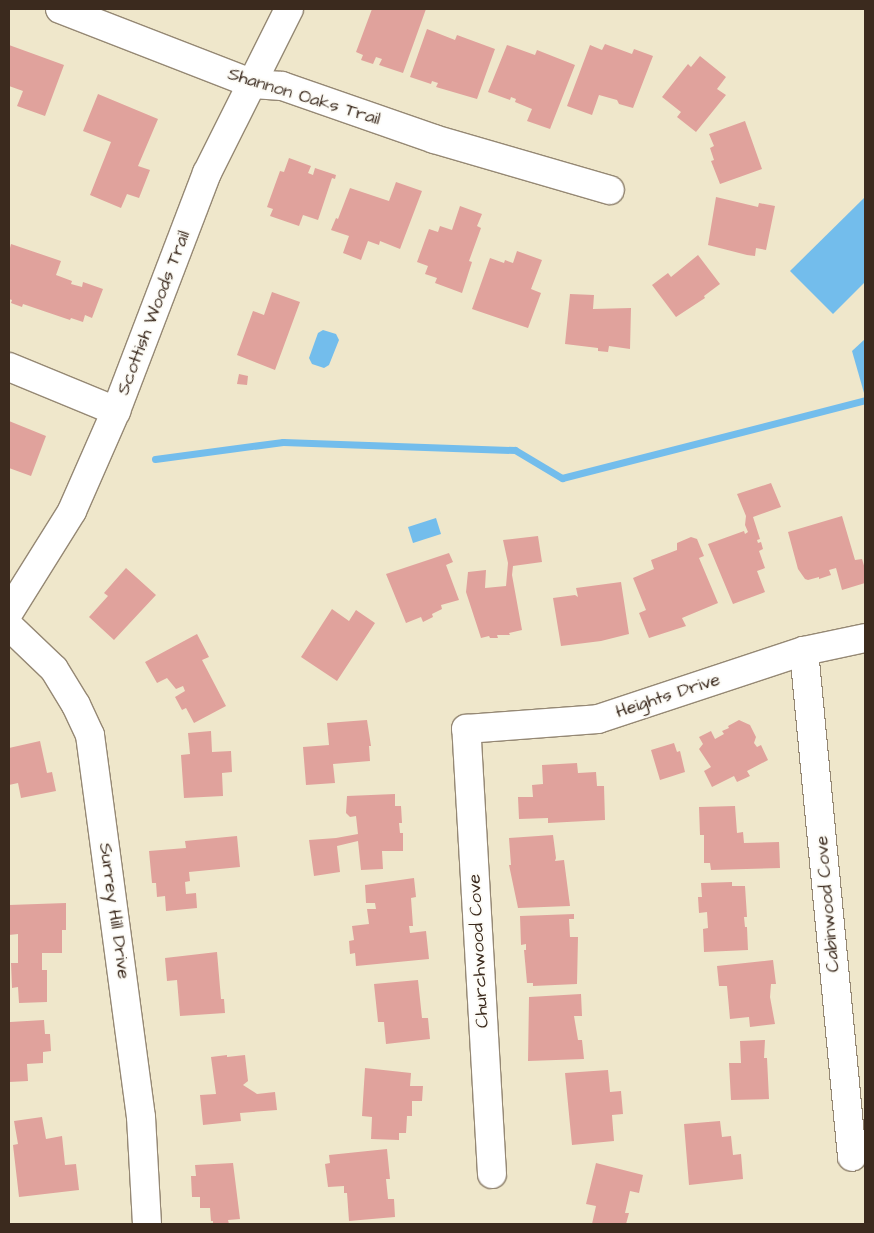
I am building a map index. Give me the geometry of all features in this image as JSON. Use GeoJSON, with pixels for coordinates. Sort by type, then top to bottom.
{"type":"FeatureCollection","features":[{"type":"Feature","properties":{"kind":"street","name":"Shannon Oaks Trail"},"geometry":{"type":"LineString","coordinates":[[60,9],[253,84],[282,86],[434,139],[610,190]]}},
{"type":"Feature","properties":{"kind":"street","name":"Scottish Woods Trail"},"geometry":{"type":"LineString","coordinates":[[9,612],[72,510],[116,411],[207,173],[289,9]]}},
{"type":"Feature","properties":{"kind":"street"},"geometry":{"type":"LineString","coordinates":[[9,367],[116,411]]}},
{"type":"Feature","properties":{"kind":"street","name":"Surrey Hill Drive"},"geometry":{"type":"LineString","coordinates":[[9,626],[54,669],[76,705],[90,735],[141,1116],[147,1224]]}},
{"type":"Feature","properties":{"kind":"street","name":"Heights Drive"},"geometry":{"type":"LineString","coordinates":[[466,729],[598,719],[804,651],[865,638]]}},
{"type":"Feature","properties":{"kind":"street","name":"Cabinwood Cove"},"geometry":{"type":"LineString","coordinates":[[804,651],[852,1157]]}},
{"type":"Feature","properties":{"kind":"street","name":"Churchwood Cove"},"geometry":{"type":"LineString","coordinates":[[466,729],[492,1174]]}},
{"type":"Feature","properties":{"kind":"water"},"geometry":{"type":"Polygon","coordinates":[[[865,197],[865,282],[833,314],[790,271],[865,197]]]}},
{"type":"Feature","properties":{"kind":"water"},"geometry":{"type":"Polygon","coordinates":[[[323,330],[336,334],[339,340],[329,365],[324,368],[312,364],[309,358],[318,333],[323,330]]]}},
{"type":"Feature","properties":{"kind":"water"},"geometry":{"type":"Polygon","coordinates":[[[865,339],[865,393],[864,393],[852,351],[865,339]]]}},
{"type":"Feature","properties":{"kind":"water"},"geometry":{"type":"Polygon","coordinates":[[[436,518],[441,534],[413,543],[408,527],[436,518]]]}},
{"type":"Feature","properties":{"kind":"building"},"geometry":{"type":"Polygon","coordinates":[[[372,9],[426,9],[403,73],[379,65],[382,59],[376,57],[373,64],[361,60],[363,55],[356,52],[372,9]]]}},
{"type":"Feature","properties":{"kind":"building"},"geometry":{"type":"Polygon","coordinates":[[[427,29],[455,40],[457,35],[495,49],[477,99],[436,87],[438,83],[432,81],[431,84],[410,77],[427,29]]]}},
{"type":"Feature","properties":{"kind":"building"},"geometry":{"type":"Polygon","coordinates":[[[605,44],[632,54],[634,49],[653,56],[633,108],[619,104],[617,100],[599,95],[592,115],[567,106],[590,45],[602,50],[605,44]]]}},
{"type":"Feature","properties":{"kind":"building"},"geometry":{"type":"Polygon","coordinates":[[[9,45],[64,65],[45,116],[17,106],[23,91],[9,86],[9,45]]]}},
{"type":"Feature","properties":{"kind":"building"},"geometry":{"type":"Polygon","coordinates":[[[507,45],[535,55],[537,50],[575,65],[550,129],[527,121],[532,109],[515,102],[516,99],[511,97],[510,100],[488,92],[507,45]]]}},
{"type":"Feature","properties":{"kind":"building"},"geometry":{"type":"Polygon","coordinates":[[[700,56],[726,77],[717,89],[726,95],[696,132],[677,117],[681,112],[662,97],[688,64],[691,67],[700,56]]]}},
{"type":"Feature","properties":{"kind":"building"},"geometry":{"type":"Polygon","coordinates":[[[98,94],[158,119],[138,166],[150,170],[139,198],[127,194],[121,208],[90,195],[111,142],[83,131],[98,94]]]}},
{"type":"Feature","properties":{"kind":"building"},"geometry":{"type":"Polygon","coordinates":[[[745,121],[762,169],[720,184],[711,161],[714,160],[710,148],[714,146],[709,134],[745,121]]]}},
{"type":"Feature","properties":{"kind":"building"},"geometry":{"type":"Polygon","coordinates":[[[289,158],[311,166],[308,173],[313,175],[315,168],[336,175],[335,179],[332,178],[318,220],[303,215],[299,226],[270,216],[273,209],[267,207],[280,171],[284,172],[289,158]]]}},
{"type":"Feature","properties":{"kind":"building"},"geometry":{"type":"Polygon","coordinates":[[[396,182],[422,191],[400,249],[380,241],[379,245],[368,241],[361,260],[343,253],[349,236],[331,230],[336,218],[338,219],[350,188],[389,201],[396,182]]]}},
{"type":"Feature","properties":{"kind":"building"},"geometry":{"type":"Polygon","coordinates":[[[716,197],[758,207],[759,203],[775,206],[766,250],[756,248],[755,256],[708,245],[716,197]]]}},
{"type":"Feature","properties":{"kind":"building"},"geometry":{"type":"Polygon","coordinates":[[[460,206],[482,214],[477,226],[481,228],[469,261],[472,262],[462,293],[435,283],[437,278],[425,274],[428,266],[417,262],[429,229],[438,232],[440,226],[452,230],[460,206]]]}},
{"type":"Feature","properties":{"kind":"building"},"geometry":{"type":"Polygon","coordinates":[[[11,244],[61,261],[56,275],[72,281],[71,284],[82,287],[83,282],[103,289],[92,318],[85,315],[83,322],[71,318],[70,320],[23,304],[22,307],[11,303],[12,300],[9,299],[9,252],[11,244]]]}},
{"type":"Feature","properties":{"kind":"building"},"geometry":{"type":"Polygon","coordinates":[[[517,251],[542,260],[531,289],[541,293],[528,328],[472,309],[490,258],[504,263],[505,260],[513,263],[517,251]]]}},
{"type":"Feature","properties":{"kind":"building"},"geometry":{"type":"Polygon","coordinates":[[[698,255],[720,284],[704,296],[705,298],[676,317],[652,285],[668,273],[671,277],[698,255]]]}},
{"type":"Feature","properties":{"kind":"building"},"geometry":{"type":"Polygon","coordinates":[[[272,292],[300,302],[275,370],[237,355],[253,311],[264,315],[272,292]]]}},
{"type":"Feature","properties":{"kind":"building"},"geometry":{"type":"Polygon","coordinates":[[[570,294],[594,295],[593,309],[631,308],[630,349],[609,346],[608,352],[598,351],[598,348],[565,344],[570,294]]]}},
{"type":"Feature","properties":{"kind":"building"},"geometry":{"type":"Polygon","coordinates":[[[239,374],[248,376],[247,385],[237,384],[239,374]]]}},
{"type":"Feature","properties":{"kind":"building"},"geometry":{"type":"Polygon","coordinates":[[[9,421],[46,436],[31,476],[9,468],[9,421]]]}},
{"type":"Feature","properties":{"kind":"building"},"geometry":{"type":"Polygon","coordinates":[[[771,483],[781,507],[753,517],[760,539],[757,540],[758,543],[761,542],[763,549],[759,551],[765,568],[757,571],[765,592],[733,604],[708,544],[744,531],[745,534],[748,532],[745,525],[746,516],[737,494],[771,483]]]}},
{"type":"Feature","properties":{"kind":"building"},"geometry":{"type":"Polygon","coordinates":[[[842,516],[855,560],[862,559],[865,569],[865,583],[842,590],[836,568],[829,570],[831,575],[819,579],[819,577],[805,579],[798,569],[788,532],[842,516]]]}},
{"type":"Feature","properties":{"kind":"building"},"geometry":{"type":"Polygon","coordinates":[[[538,536],[542,562],[513,566],[512,575],[522,630],[509,633],[510,635],[497,635],[498,638],[490,638],[489,636],[481,638],[466,592],[468,572],[486,570],[485,588],[506,586],[508,563],[503,540],[538,536]]]}},
{"type":"Feature","properties":{"kind":"building"},"geometry":{"type":"Polygon","coordinates":[[[691,537],[697,539],[704,556],[699,558],[718,603],[682,618],[686,626],[649,638],[639,613],[646,610],[633,578],[654,569],[651,560],[677,550],[677,543],[691,537]]]}},
{"type":"Feature","properties":{"kind":"building"},"geometry":{"type":"Polygon","coordinates":[[[449,553],[453,562],[446,565],[459,600],[441,605],[442,609],[432,614],[433,617],[423,622],[421,617],[406,623],[386,574],[449,553]]]}},
{"type":"Feature","properties":{"kind":"building"},"geometry":{"type":"Polygon","coordinates":[[[126,568],[156,595],[114,640],[89,617],[108,596],[104,593],[126,568]]]}},
{"type":"Feature","properties":{"kind":"building"},"geometry":{"type":"Polygon","coordinates":[[[621,582],[629,634],[601,641],[561,646],[553,598],[575,595],[578,597],[576,588],[621,582]]]}},
{"type":"Feature","properties":{"kind":"building"},"geometry":{"type":"Polygon","coordinates":[[[332,609],[349,621],[356,610],[375,623],[337,681],[301,657],[332,609]]]}},
{"type":"Feature","properties":{"kind":"building"},"geometry":{"type":"Polygon","coordinates":[[[197,634],[209,657],[202,660],[226,706],[194,723],[186,708],[182,710],[175,697],[185,691],[183,686],[176,689],[167,678],[157,683],[145,662],[197,634]]]}},
{"type":"Feature","properties":{"kind":"building"},"geometry":{"type":"Polygon","coordinates":[[[367,720],[371,746],[369,746],[370,761],[333,764],[335,783],[306,785],[303,747],[329,745],[327,723],[367,720]]]}},
{"type":"Feature","properties":{"kind":"building"},"geometry":{"type":"Polygon","coordinates":[[[739,720],[750,725],[756,737],[754,743],[757,747],[761,745],[768,760],[747,771],[750,776],[737,782],[734,776],[712,787],[704,771],[711,767],[699,749],[703,744],[699,737],[711,731],[715,739],[724,734],[722,731],[729,728],[728,726],[739,720]]]}},
{"type":"Feature","properties":{"kind":"building"},"geometry":{"type":"Polygon","coordinates":[[[211,731],[212,752],[231,751],[232,772],[222,773],[223,796],[184,798],[181,755],[190,754],[188,733],[211,731]]]}},
{"type":"Feature","properties":{"kind":"building"},"geometry":{"type":"Polygon","coordinates":[[[40,741],[47,773],[52,772],[56,791],[21,798],[18,783],[9,785],[9,748],[40,741]]]}},
{"type":"Feature","properties":{"kind":"building"},"geometry":{"type":"Polygon","coordinates":[[[674,743],[677,752],[680,751],[685,772],[660,780],[651,750],[674,743]]]}},
{"type":"Feature","properties":{"kind":"building"},"geometry":{"type":"Polygon","coordinates":[[[577,763],[578,773],[596,772],[597,786],[604,786],[605,820],[548,823],[548,818],[519,819],[518,797],[533,797],[532,785],[543,784],[542,765],[577,763]]]}},
{"type":"Feature","properties":{"kind":"building"},"geometry":{"type":"Polygon","coordinates":[[[395,794],[395,806],[401,806],[402,823],[399,823],[400,833],[403,833],[403,851],[382,851],[383,869],[361,870],[358,841],[337,846],[340,872],[314,876],[309,840],[358,834],[356,816],[350,817],[346,813],[347,796],[395,794]]]}},
{"type":"Feature","properties":{"kind":"building"},"geometry":{"type":"Polygon","coordinates":[[[735,806],[737,833],[743,832],[744,843],[779,842],[780,868],[711,870],[710,863],[704,863],[704,835],[700,835],[699,807],[735,806]]]}},
{"type":"Feature","properties":{"kind":"building"},"geometry":{"type":"Polygon","coordinates":[[[553,835],[555,861],[564,860],[570,906],[518,908],[509,865],[511,865],[509,838],[553,835]]]}},
{"type":"Feature","properties":{"kind":"building"},"geometry":{"type":"Polygon","coordinates":[[[237,836],[240,867],[189,872],[190,881],[185,882],[186,894],[196,893],[197,908],[166,911],[165,896],[157,897],[156,883],[152,883],[149,851],[186,848],[185,841],[237,836]]]}},
{"type":"Feature","properties":{"kind":"building"},"geometry":{"type":"Polygon","coordinates":[[[414,878],[416,897],[411,898],[413,926],[409,926],[410,933],[426,931],[429,959],[356,966],[355,953],[350,954],[349,941],[354,940],[352,926],[369,924],[367,909],[376,909],[375,903],[366,903],[365,885],[414,878]]]}},
{"type":"Feature","properties":{"kind":"building"},"geometry":{"type":"Polygon","coordinates":[[[732,882],[732,886],[745,886],[747,917],[744,917],[745,927],[747,927],[748,950],[704,952],[703,929],[708,928],[707,912],[699,913],[698,897],[702,897],[701,883],[732,882]]]}},
{"type":"Feature","properties":{"kind":"building"},"geometry":{"type":"Polygon","coordinates":[[[66,903],[66,930],[62,930],[62,953],[42,953],[42,970],[47,970],[47,1002],[19,1003],[18,987],[12,988],[11,963],[18,963],[18,934],[9,935],[9,905],[66,903]]]}},
{"type":"Feature","properties":{"kind":"building"},"geometry":{"type":"Polygon","coordinates":[[[574,914],[574,919],[569,919],[570,937],[578,937],[577,984],[533,986],[533,983],[527,983],[524,950],[526,950],[526,944],[521,945],[520,916],[574,914]]]}},
{"type":"Feature","properties":{"kind":"building"},"geometry":{"type":"Polygon","coordinates":[[[217,952],[221,999],[224,999],[225,1013],[180,1016],[177,980],[167,981],[165,958],[217,952]]]}},
{"type":"Feature","properties":{"kind":"building"},"geometry":{"type":"Polygon","coordinates":[[[773,960],[776,984],[771,984],[770,997],[775,1024],[750,1027],[749,1017],[730,1019],[727,986],[719,986],[717,966],[773,960]]]}},
{"type":"Feature","properties":{"kind":"building"},"geometry":{"type":"Polygon","coordinates":[[[418,980],[422,1018],[428,1018],[430,1039],[386,1044],[384,1022],[378,1022],[374,984],[418,980]]]}},
{"type":"Feature","properties":{"kind":"building"},"geometry":{"type":"Polygon","coordinates":[[[581,994],[582,1016],[574,1016],[578,1040],[582,1040],[584,1059],[528,1061],[529,997],[581,994]]]}},
{"type":"Feature","properties":{"kind":"building"},"geometry":{"type":"Polygon","coordinates":[[[44,1020],[45,1034],[50,1034],[51,1051],[43,1052],[43,1063],[27,1064],[28,1081],[9,1082],[10,1022],[44,1020]]]}},
{"type":"Feature","properties":{"kind":"building"},"geometry":{"type":"Polygon","coordinates":[[[765,1040],[764,1058],[767,1058],[769,1099],[731,1100],[729,1063],[741,1063],[740,1041],[765,1040]]]}},
{"type":"Feature","properties":{"kind":"building"},"geometry":{"type":"Polygon","coordinates":[[[227,1055],[227,1057],[245,1055],[248,1081],[243,1085],[257,1094],[275,1092],[277,1110],[240,1113],[241,1121],[203,1125],[200,1095],[216,1094],[211,1057],[227,1055]]]}},
{"type":"Feature","properties":{"kind":"building"},"geometry":{"type":"Polygon","coordinates":[[[365,1068],[411,1073],[410,1086],[423,1086],[422,1101],[412,1101],[412,1116],[407,1116],[406,1133],[399,1133],[399,1140],[371,1139],[372,1117],[362,1116],[365,1068]]]}},
{"type":"Feature","properties":{"kind":"building"},"geometry":{"type":"Polygon","coordinates":[[[608,1070],[610,1092],[621,1091],[623,1114],[612,1115],[614,1141],[572,1145],[565,1073],[608,1070]]]}},
{"type":"Feature","properties":{"kind":"building"},"geometry":{"type":"Polygon","coordinates":[[[42,1117],[46,1139],[62,1136],[65,1165],[76,1164],[79,1190],[19,1197],[13,1145],[18,1144],[14,1121],[42,1117]]]}},
{"type":"Feature","properties":{"kind":"building"},"geometry":{"type":"Polygon","coordinates":[[[720,1121],[722,1137],[731,1136],[733,1155],[741,1154],[743,1179],[689,1185],[684,1124],[720,1121]]]}},
{"type":"Feature","properties":{"kind":"building"},"geometry":{"type":"Polygon","coordinates":[[[387,1149],[390,1179],[386,1179],[388,1199],[394,1199],[395,1217],[349,1221],[347,1193],[344,1193],[344,1186],[328,1187],[325,1164],[330,1163],[329,1155],[387,1149]]]}},
{"type":"Feature","properties":{"kind":"building"},"geometry":{"type":"Polygon","coordinates":[[[233,1163],[240,1219],[228,1220],[229,1224],[213,1224],[210,1208],[200,1208],[200,1197],[192,1197],[191,1176],[196,1176],[195,1165],[233,1163]]]}},
{"type":"Feature","properties":{"kind":"building"},"geometry":{"type":"Polygon","coordinates":[[[596,1163],[643,1175],[639,1193],[630,1191],[625,1213],[629,1213],[626,1224],[592,1224],[596,1206],[586,1204],[596,1163]]]}},
{"type":"Feature","properties":{"kind":"waterway"},"geometry":{"type":"LineString","coordinates":[[155,459],[283,442],[515,450],[562,478],[865,400]]}}]}
